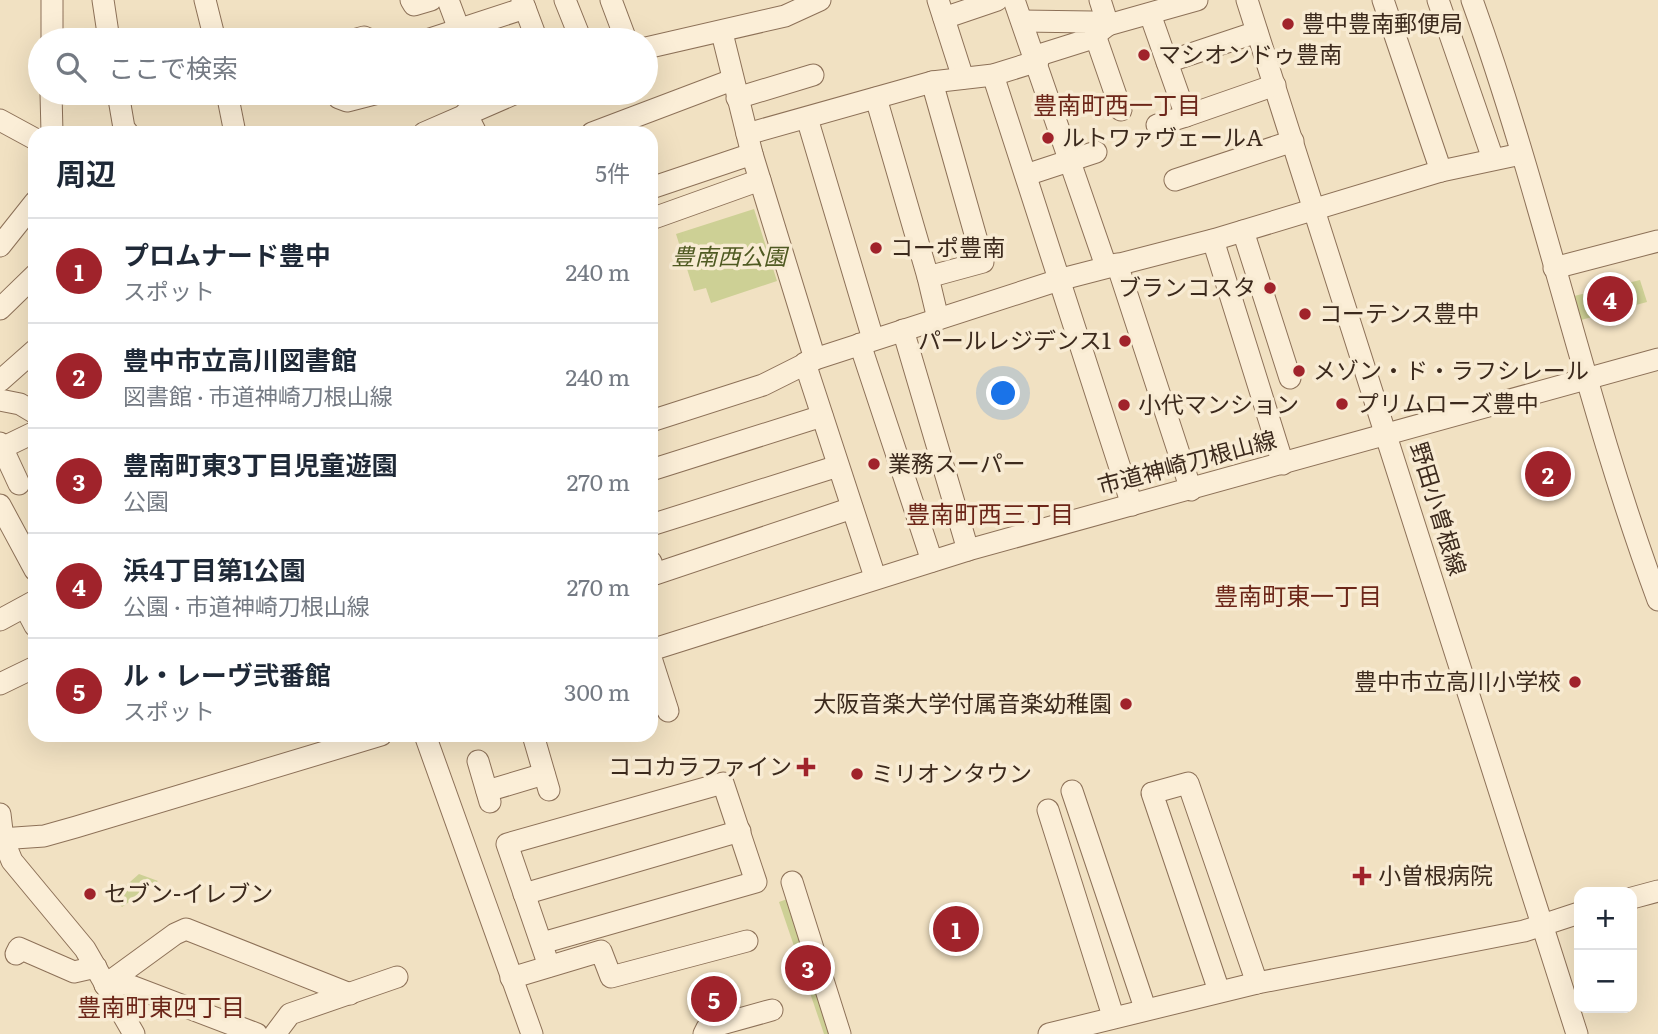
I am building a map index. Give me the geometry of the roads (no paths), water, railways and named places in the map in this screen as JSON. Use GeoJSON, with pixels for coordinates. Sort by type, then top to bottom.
{"type":"FeatureCollection","features":[{"type":"Feature","properties":{"kind":"street"},"geometry":{"type":"LineString","coordinates":[[103,0],[107,28]]}},
{"type":"Feature","properties":{"kind":"street"},"geometry":{"type":"LineString","coordinates":[[205,0],[212,28]]}},
{"type":"Feature","properties":{"kind":"street"},"geometry":{"type":"LineString","coordinates":[[448,0],[458,28]]}},
{"type":"Feature","properties":{"kind":"street"},"geometry":{"type":"LineString","coordinates":[[565,0],[576,28]]}},
{"type":"Feature","properties":{"kind":"street"},"geometry":{"type":"LineString","coordinates":[[611,0],[622,28]]}},
{"type":"Feature","properties":{"kind":"street"},"geometry":{"type":"LineString","coordinates":[[658,46],[722,33],[783,8],[820,0]]}},
{"type":"Feature","properties":{"kind":"street"},"geometry":{"type":"LineString","coordinates":[[963,78],[941,9],[997,0]]}},
{"type":"Feature","properties":{"kind":"street"},"geometry":{"type":"LineString","coordinates":[[1014,0],[1037,59],[1070,161],[1112,265],[1191,490]]}},
{"type":"Feature","properties":{"kind":"street"},"geometry":{"type":"LineString","coordinates":[[1098,33],[1100,0]]}},
{"type":"Feature","properties":{"kind":"street"},"geometry":{"type":"LineString","coordinates":[[658,185],[807,118],[932,82],[993,75],[1098,33],[1197,0]]}},
{"type":"Feature","properties":{"kind":"street","name":"野田小曽根線"},"geometry":{"type":"LineString","coordinates":[[1247,0],[1577,1034]]}},
{"type":"Feature","properties":{"kind":"street"},"geometry":{"type":"LineString","coordinates":[[1383,0],[1441,171]]}},
{"type":"Feature","properties":{"kind":"street"},"geometry":{"type":"LineString","coordinates":[[1438,0],[1493,159]]}},
{"type":"Feature","properties":{"kind":"street"},"geometry":{"type":"LineString","coordinates":[[1472,0],[1508,101],[1586,379],[1658,598]]}},
{"type":"Feature","properties":{"kind":"street"},"geometry":{"type":"LineString","coordinates":[[477,28],[524,4],[533,28]]}},
{"type":"Feature","properties":{"kind":"street"},"geometry":{"type":"LineString","coordinates":[[54,28],[57,10]]}},
{"type":"Feature","properties":{"kind":"street"},"geometry":{"type":"LineString","coordinates":[[1150,14],[1186,116]]}},
{"type":"Feature","properties":{"kind":"street"},"geometry":{"type":"LineString","coordinates":[[1022,21],[1092,22],[1098,33],[1121,110]]}},
{"type":"Feature","properties":{"kind":"street"},"geometry":{"type":"LineString","coordinates":[[1167,62],[1257,32]]}},
{"type":"Feature","properties":{"kind":"street"},"geometry":{"type":"LineString","coordinates":[[722,33],[810,361],[822,416],[875,577]]}},
{"type":"Feature","properties":{"kind":"street"},"geometry":{"type":"LineString","coordinates":[[618,126],[735,89],[813,75]]}},
{"type":"Feature","properties":{"kind":"street"},"geometry":{"type":"LineString","coordinates":[[993,75],[1062,279],[1059,287],[1132,505]]}},
{"type":"Feature","properties":{"kind":"street"},"geometry":{"type":"LineString","coordinates":[[928,277],[983,262],[932,82]]}},
{"type":"Feature","properties":{"kind":"street"},"geometry":{"type":"LineString","coordinates":[[1157,125],[1275,85]]}},
{"type":"Feature","properties":{"kind":"street"},"geometry":{"type":"LineString","coordinates":[[876,98],[938,319]]}},
{"type":"Feature","properties":{"kind":"street"},"geometry":{"type":"LineString","coordinates":[[51,105],[52,126]]}},
{"type":"Feature","properties":{"kind":"street"},"geometry":{"type":"LineString","coordinates":[[120,105],[124,126]]}},
{"type":"Feature","properties":{"kind":"street"},"geometry":{"type":"LineString","coordinates":[[228,105],[230,126]]}},
{"type":"Feature","properties":{"kind":"street"},"geometry":{"type":"LineString","coordinates":[[439,126],[477,105]]}},
{"type":"Feature","properties":{"kind":"street"},"geometry":{"type":"LineString","coordinates":[[467,113],[474,126]]}},
{"type":"Feature","properties":{"kind":"street"},"geometry":{"type":"LineString","coordinates":[[807,118],[867,342],[932,561]]}},
{"type":"Feature","properties":{"kind":"street"},"geometry":{"type":"LineString","coordinates":[[0,120],[28,135]]}},
{"type":"Feature","properties":{"kind":"street"},"geometry":{"type":"LineString","coordinates":[[1175,180],[1293,141]]}},
{"type":"Feature","properties":{"kind":"street"},"geometry":{"type":"LineString","coordinates":[[1027,175],[1096,152]]}},
{"type":"Feature","properties":{"kind":"street"},"geometry":{"type":"LineString","coordinates":[[658,419],[763,385],[810,361],[1062,279],[1213,240],[1441,171],[1521,154]]}},
{"type":"Feature","properties":{"kind":"street"},"geometry":{"type":"LineString","coordinates":[[658,216],[760,180]]}},
{"type":"Feature","properties":{"kind":"street"},"geometry":{"type":"LineString","coordinates":[[0,246],[28,211]]}},
{"type":"Feature","properties":{"kind":"street"},"geometry":{"type":"LineString","coordinates":[[1243,231],[1290,377]]}},
{"type":"Feature","properties":{"kind":"street"},"geometry":{"type":"LineString","coordinates":[[1213,240],[1283,464]]}},
{"type":"Feature","properties":{"kind":"street"},"geometry":{"type":"LineString","coordinates":[[1554,268],[1658,241]]}},
{"type":"Feature","properties":{"kind":"street"},"geometry":{"type":"LineString","coordinates":[[0,309],[28,282]]}},
{"type":"Feature","properties":{"kind":"street"},"geometry":{"type":"LineString","coordinates":[[903,330],[968,550]]}},
{"type":"Feature","properties":{"kind":"street"},"geometry":{"type":"LineString","coordinates":[[0,381],[28,356]]}},
{"type":"Feature","properties":{"kind":"street","name":"市道神崎刀根山線"},"geometry":{"type":"LineString","coordinates":[[658,648],[875,577],[968,550],[1658,359]]}},
{"type":"Feature","properties":{"kind":"street"},"geometry":{"type":"LineString","coordinates":[[0,400],[28,408]]}},
{"type":"Feature","properties":{"kind":"street"},"geometry":{"type":"LineString","coordinates":[[658,468],[822,416]]}},
{"type":"Feature","properties":{"kind":"street"},"geometry":{"type":"LineString","coordinates":[[0,499],[27,478],[1,446],[28,435]]}},
{"type":"Feature","properties":{"kind":"street"},"geometry":{"type":"LineString","coordinates":[[658,523],[838,466]]}},
{"type":"Feature","properties":{"kind":"street"},"geometry":{"type":"LineString","coordinates":[[0,505],[6,530],[28,560]]}},
{"type":"Feature","properties":{"kind":"street"},"geometry":{"type":"LineString","coordinates":[[658,573],[852,508]]}},
{"type":"Feature","properties":{"kind":"street"},"geometry":{"type":"LineString","coordinates":[[0,619],[28,613]]}},
{"type":"Feature","properties":{"kind":"street"},"geometry":{"type":"LineString","coordinates":[[0,684],[28,670]]}},
{"type":"Feature","properties":{"kind":"street"},"geometry":{"type":"LineString","coordinates":[[658,680],[668,711]]}},
{"type":"Feature","properties":{"kind":"street"},"geometry":{"type":"LineString","coordinates":[[2,839],[44,835],[76,827],[358,742]]}},
{"type":"Feature","properties":{"kind":"street"},"geometry":{"type":"LineString","coordinates":[[427,742],[532,1034]]}},
{"type":"Feature","properties":{"kind":"street"},"geometry":{"type":"LineString","coordinates":[[478,761],[489,797],[547,782],[535,742]]}},
{"type":"Feature","properties":{"kind":"street"},"geometry":{"type":"LineString","coordinates":[[542,943],[756,882],[723,783],[507,844],[549,966]]}},
{"type":"Feature","properties":{"kind":"street"},"geometry":{"type":"LineString","coordinates":[[1219,991],[1152,793],[1188,783],[1257,982]]}},
{"type":"Feature","properties":{"kind":"street"},"geometry":{"type":"LineString","coordinates":[[1072,791],[1145,1008]]}},
{"type":"Feature","properties":{"kind":"street"},"geometry":{"type":"LineString","coordinates":[[1048,810],[1113,1016]]}},
{"type":"Feature","properties":{"kind":"street"},"geometry":{"type":"LineString","coordinates":[[0,814],[2,839],[12,861],[85,949],[134,1034]]}},
{"type":"Feature","properties":{"kind":"street"},"geometry":{"type":"LineString","coordinates":[[524,894],[740,831]]}},
{"type":"Feature","properties":{"kind":"street"},"geometry":{"type":"LineString","coordinates":[[792,883],[840,1034]]}},
{"type":"Feature","properties":{"kind":"street"},"geometry":{"type":"LineString","coordinates":[[1637,897],[1658,891]]}},
{"type":"Feature","properties":{"kind":"street"},"geometry":{"type":"LineString","coordinates":[[1049,1034],[1257,982],[1524,931],[1541,923],[1574,914]]}},
{"type":"Feature","properties":{"kind":"street"},"geometry":{"type":"LineString","coordinates":[[100,976],[186,929],[350,994]]}},
{"type":"Feature","properties":{"kind":"street"},"geometry":{"type":"LineString","coordinates":[[511,978],[601,951],[611,977],[747,941]]}},
{"type":"Feature","properties":{"kind":"street"},"geometry":{"type":"LineString","coordinates":[[16,954],[19,948],[74,972],[126,984],[257,1034]]}},
{"type":"Feature","properties":{"kind":"street"},"geometry":{"type":"LineString","coordinates":[[275,1034],[290,1014],[397,977]]}},
{"type":"Feature","properties":{"kind":"street"},"geometry":{"type":"LineString","coordinates":[[704,1034],[707,1028],[772,1010]]}},
{"type":"Feature","properties":{"kind":"place","name":"豊中豊南郵便局"},"geometry":{"type":"Point","coordinates":[1288,24]}},
{"type":"Feature","properties":{"kind":"place","name":"マシオンドゥ豊南"},"geometry":{"type":"Point","coordinates":[1144,55]}},
{"type":"Feature","properties":{"kind":"place","name":"ルトワァヴェールA"},"geometry":{"type":"Point","coordinates":[1048,138]}},
{"type":"Feature","properties":{"kind":"place","name":"コーポ豊南"},"geometry":{"type":"Point","coordinates":[876,248]}},
{"type":"Feature","properties":{"kind":"place","name":"ブランコスタ"},"geometry":{"type":"Point","coordinates":[1270,288]}},
{"type":"Feature","properties":{"kind":"place","name":"浜4丁目第1公園"},"geometry":{"type":"Point","coordinates":[1610,299]}},
{"type":"Feature","properties":{"kind":"place","name":"コーテンス豊中"},"geometry":{"type":"Point","coordinates":[1305,314]}},
{"type":"Feature","properties":{"kind":"place","name":"パールレジデンス1"},"geometry":{"type":"Point","coordinates":[1125,341]}},
{"type":"Feature","properties":{"kind":"place","name":"メゾン・ド・ラフシレール"},"geometry":{"type":"Point","coordinates":[1299,371]}},
{"type":"Feature","properties":{"kind":"place","name":"プリムローズ豊中"},"geometry":{"type":"Point","coordinates":[1342,404]}},
{"type":"Feature","properties":{"kind":"place","name":"小代マンション"},"geometry":{"type":"Point","coordinates":[1124,405]}},
{"type":"Feature","properties":{"kind":"place","name":"業務スーパー"},"geometry":{"type":"Point","coordinates":[874,464]}},
{"type":"Feature","properties":{"kind":"place","name":"豊中市立高川図書館"},"geometry":{"type":"Point","coordinates":[1548,474]}},
{"type":"Feature","properties":{"kind":"place","name":"豊中市立高川小学校"},"geometry":{"type":"Point","coordinates":[1575,682]}},
{"type":"Feature","properties":{"kind":"place","name":"大阪音楽大学付属音楽幼稚園"},"geometry":{"type":"Point","coordinates":[1126,704]}},
{"type":"Feature","properties":{"kind":"place","name":"ココカラファイン"},"geometry":{"type":"Point","coordinates":[806,767]}},
{"type":"Feature","properties":{"kind":"place","name":"ミリオンタウン"},"geometry":{"type":"Point","coordinates":[857,774]}},
{"type":"Feature","properties":{"kind":"place","name":"小曽根病院"},"geometry":{"type":"Point","coordinates":[1362,876]}},
{"type":"Feature","properties":{"kind":"place","name":"セブン-イレブン"},"geometry":{"type":"Point","coordinates":[90,894]}},
{"type":"Feature","properties":{"kind":"place","name":"プロムナード豊中"},"geometry":{"type":"Point","coordinates":[956,929]}},
{"type":"Feature","properties":{"kind":"place","name":"豊南町東3丁目児童遊園"},"geometry":{"type":"Point","coordinates":[808,968]}},
{"type":"Feature","properties":{"kind":"place","name":"ル・レーヴ弐番館"},"geometry":{"type":"Point","coordinates":[714,999]}},
{"type":"Feature","properties":{"kind":"district","name":"豊南町西一丁目"},"geometry":{"type":"Point","coordinates":[1117,106]}},
{"type":"Feature","properties":{"kind":"district","name":"豊南町西三丁目"},"geometry":{"type":"Point","coordinates":[990,515]}},
{"type":"Feature","properties":{"kind":"district","name":"豊南町東一丁目"},"geometry":{"type":"Point","coordinates":[1298,597]}},
{"type":"Feature","properties":{"kind":"district","name":"豊南町東四丁目"},"geometry":{"type":"Point","coordinates":[161,1008]}},
{"type":"Feature","properties":{"kind":"park label","name":"豊南西公園"},"geometry":{"type":"Point","coordinates":[729,257]}}]}
